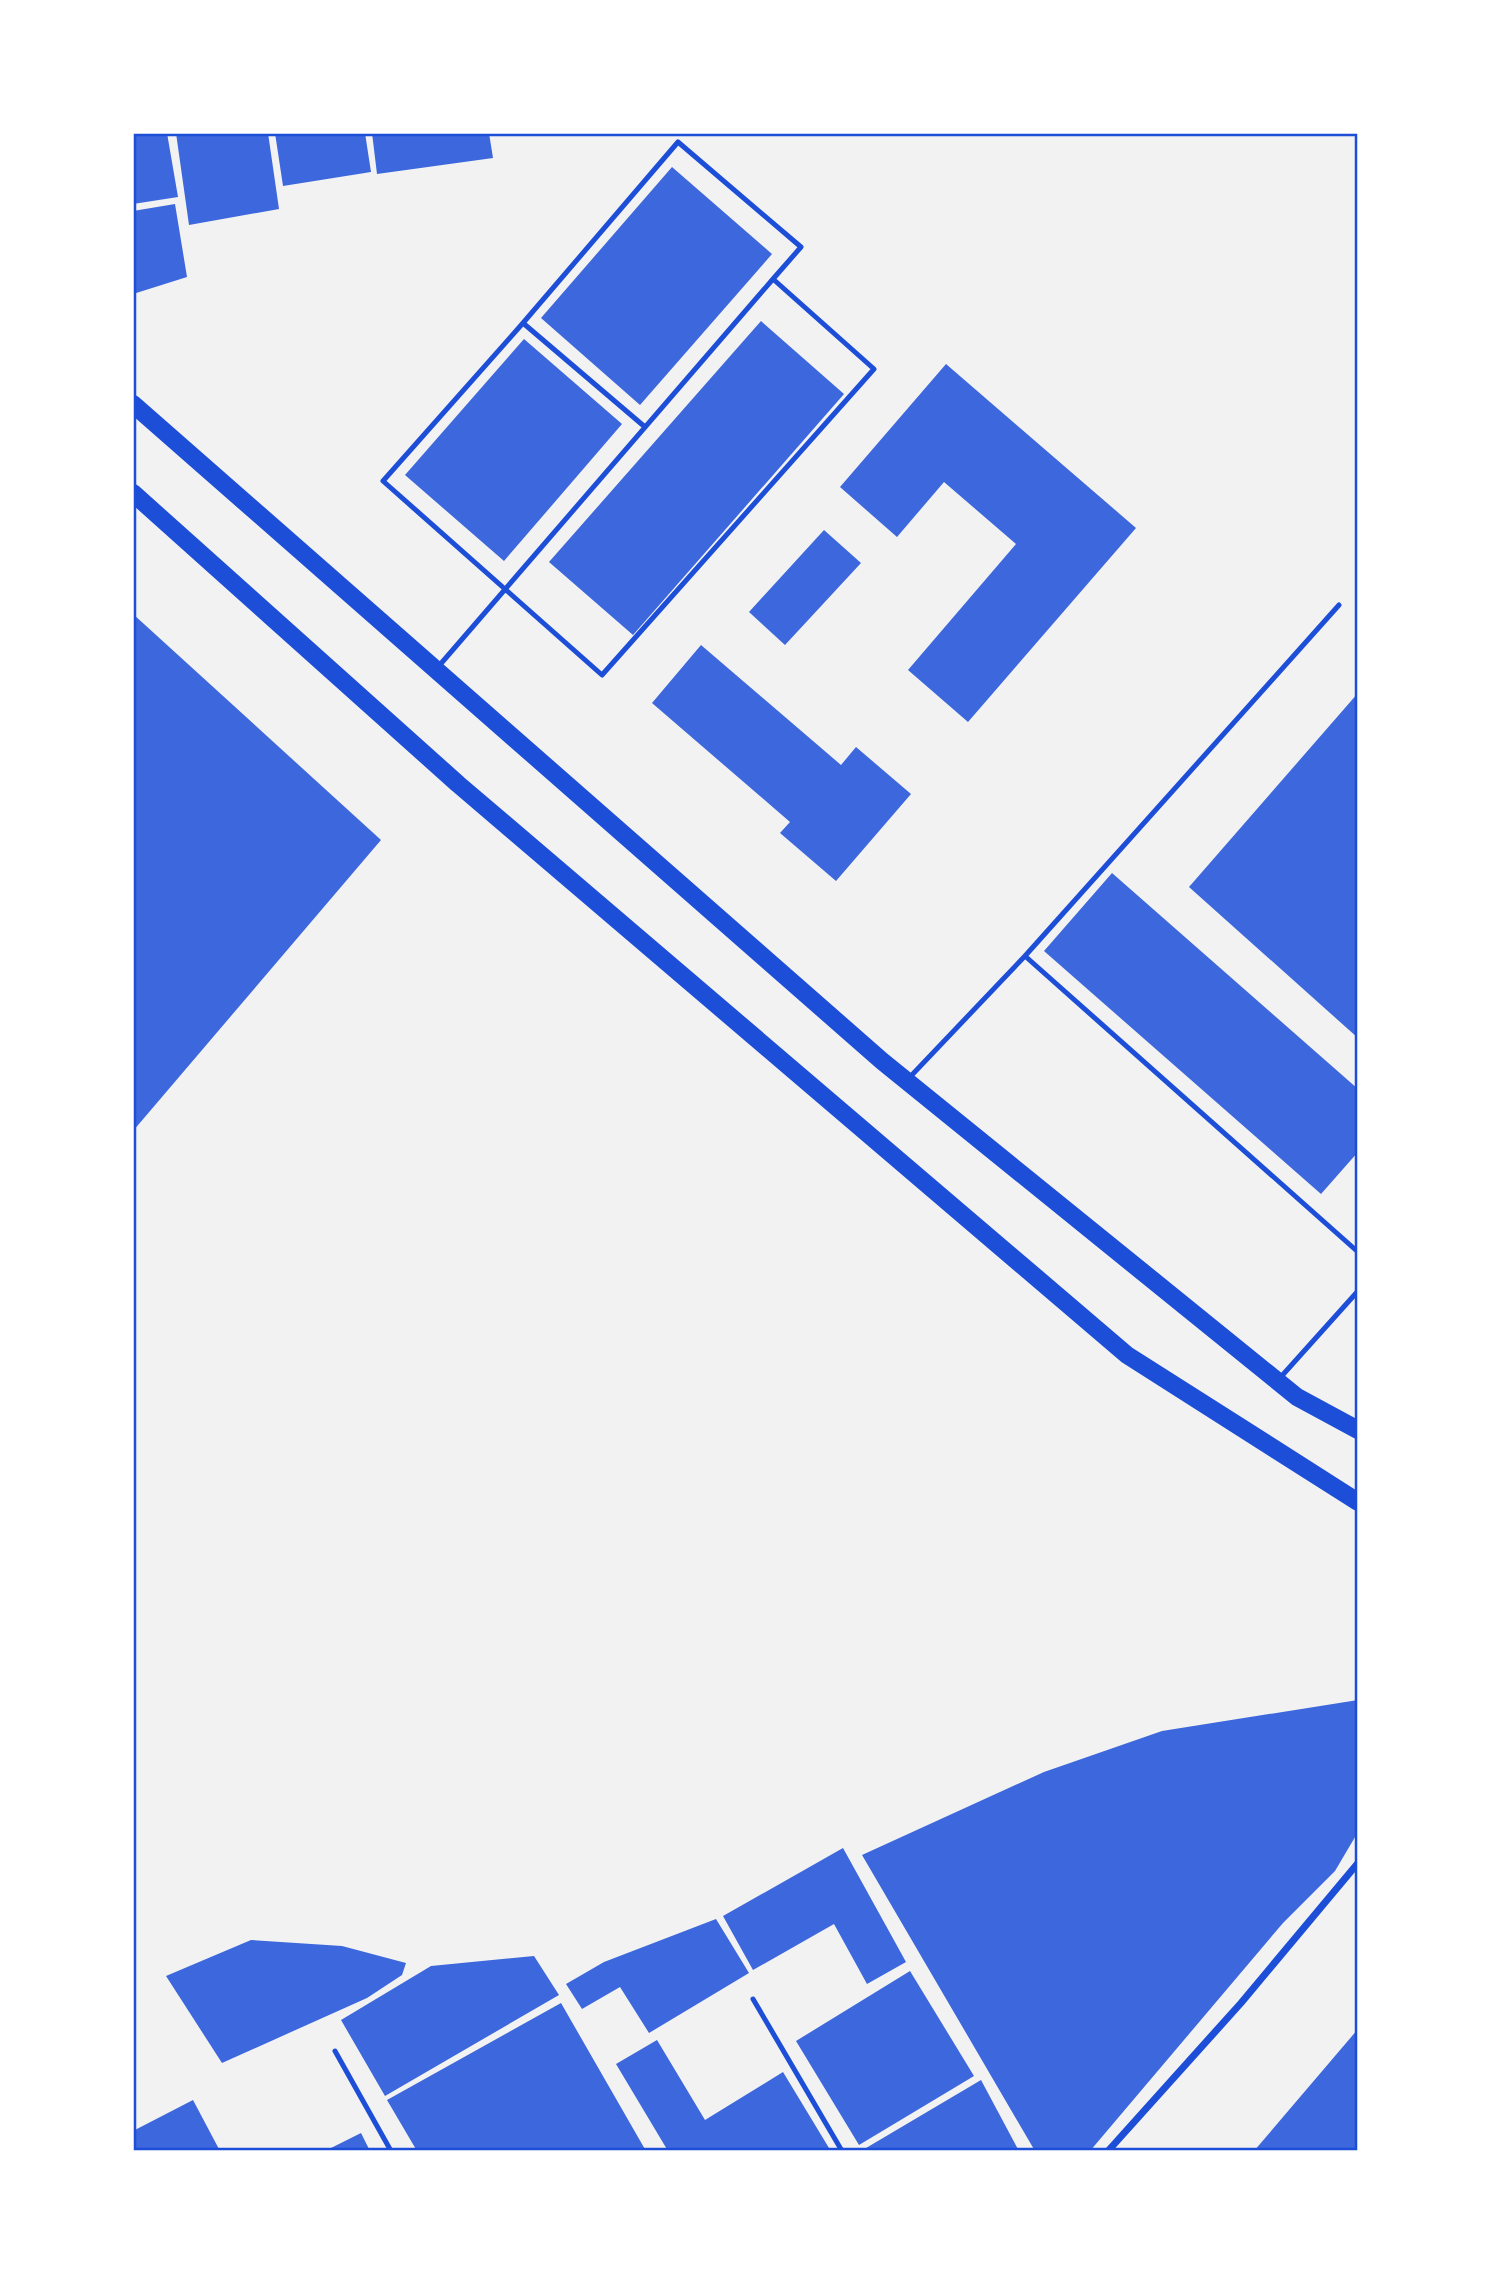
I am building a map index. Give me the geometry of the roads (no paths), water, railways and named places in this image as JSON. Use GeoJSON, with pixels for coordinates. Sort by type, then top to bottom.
{"type":"FeatureCollection","features":[{"type":"Feature","properties":{"kind":"main road"},"geometry":{"type":"LineString","coordinates":[[133,404],[906,1081],[1297,1398],[1358,1430]]}},
{"type":"Feature","properties":{"kind":"main road"},"geometry":{"type":"LineString","coordinates":[[133,493],[458,784],[1127,1355],[1358,1502]]}},
{"type":"Feature","properties":{"kind":"street"},"geometry":{"type":"LineString","coordinates":[[1108,2151],[1241,2003],[1358,1863]]}},
{"type":"Feature","properties":{"kind":"lane"},"geometry":{"type":"LineString","coordinates":[[436,670],[505,589],[773,279],[801,247],[678,142],[383,481],[505,589],[602,675],[874,369],[773,279]]}},
{"type":"Feature","properties":{"kind":"lane"},"geometry":{"type":"LineString","coordinates":[[523,323],[645,427]]}},
{"type":"Feature","properties":{"kind":"lane"},"geometry":{"type":"LineString","coordinates":[[906,1081],[1025,956],[1339,605]]}},
{"type":"Feature","properties":{"kind":"lane"},"geometry":{"type":"LineString","coordinates":[[1025,956],[1358,1252]]}},
{"type":"Feature","properties":{"kind":"lane"},"geometry":{"type":"LineString","coordinates":[[1277,1381],[1358,1291]]}},
{"type":"Feature","properties":{"kind":"lane"},"geometry":{"type":"LineString","coordinates":[[753,1999],[842,2151]]}},
{"type":"Feature","properties":{"kind":"lane"},"geometry":{"type":"LineString","coordinates":[[335,2051],[391,2151]]}}]}
